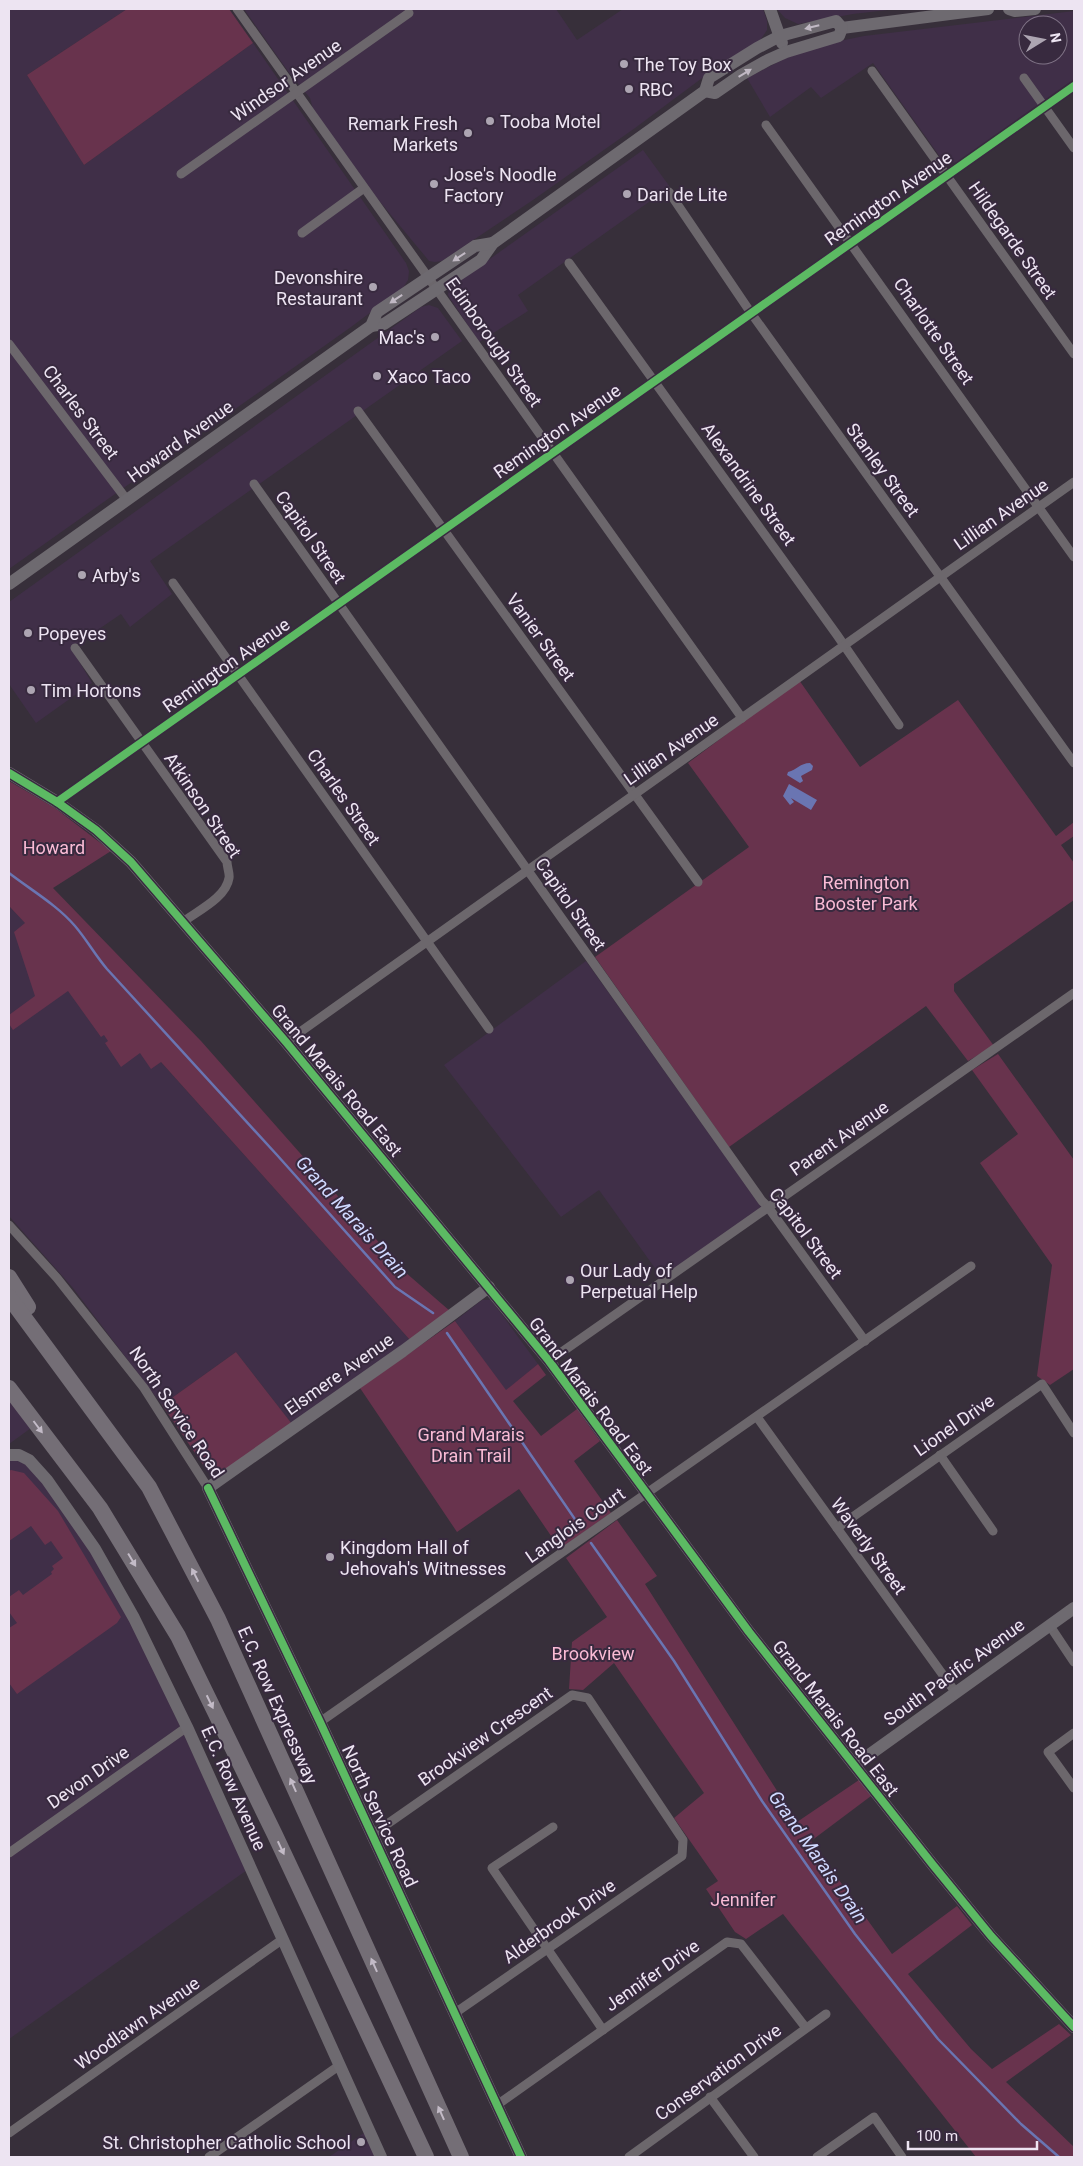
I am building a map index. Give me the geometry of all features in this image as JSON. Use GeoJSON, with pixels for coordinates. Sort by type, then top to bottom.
{"type":"FeatureCollection","features":[{"type":"Feature","properties":{"kind":"highway"},"geometry":{"type":"LineString","coordinates":[[9,1278],[149,1488]]}},
{"type":"Feature","properties":{"kind":"highway","name":"E.C. Row Expressway"},"geometry":{"type":"LineString","coordinates":[[9,1297],[149,1488],[218,1619],[461,2157]]}},
{"type":"Feature","properties":{"kind":"highway"},"geometry":{"type":"LineString","coordinates":[[9,1388],[100,1508],[178,1636],[276,1835],[426,2157]]}},
{"type":"Feature","properties":{"kind":"street","name":"Edinborough Street"},"geometry":{"type":"LineString","coordinates":[[237,9],[742,718]]}},
{"type":"Feature","properties":{"kind":"street"},"geometry":{"type":"LineString","coordinates":[[770,9],[786,52]]}},
{"type":"Feature","properties":{"kind":"street","name":"Howard Avenue"},"geometry":{"type":"LineString","coordinates":[[842,28],[988,9]]}},
{"type":"Feature","properties":{"kind":"street"},"geometry":{"type":"LineString","coordinates":[[1009,9],[1015,11],[1035,9]]}},
{"type":"Feature","properties":{"kind":"street","name":"Windsor Avenue"},"geometry":{"type":"LineString","coordinates":[[180,174],[409,13]]}},
{"type":"Feature","properties":{"kind":"street","name":"Howard Avenue"},"geometry":{"type":"LineString","coordinates":[[9,584],[371,326],[384,324],[481,260],[493,243],[705,91],[709,78],[780,36],[836,22],[842,28]]}},
{"type":"Feature","properties":{"kind":"street","name":"Howard Avenue"},"geometry":{"type":"LineString","coordinates":[[705,91],[715,93],[741,75],[786,52],[839,36],[842,28]]}},
{"type":"Feature","properties":{"kind":"street","name":"Hildegarde Street"},"geometry":{"type":"LineString","coordinates":[[872,71],[1074,354]]}},
{"type":"Feature","properties":{"kind":"street"},"geometry":{"type":"LineString","coordinates":[[1024,78],[1074,148]]}},
{"type":"Feature","properties":{"kind":"street","name":"Remington Avenue"},"geometry":{"type":"LineString","coordinates":[[57,802],[1074,86]]}},
{"type":"Feature","properties":{"kind":"street","name":"Charlotte Street"},"geometry":{"type":"LineString","coordinates":[[766,124],[1074,557]]}},
{"type":"Feature","properties":{"kind":"street"},"geometry":{"type":"LineString","coordinates":[[302,233],[364,188]]}},
{"type":"Feature","properties":{"kind":"street","name":"Stanley Street"},"geometry":{"type":"LineString","coordinates":[[669,192],[751,313],[1074,763]]}},
{"type":"Feature","properties":{"kind":"street","name":"Howard Avenue"},"geometry":{"type":"LineString","coordinates":[[371,326],[378,312],[475,246],[493,243]]}},
{"type":"Feature","properties":{"kind":"street","name":"Alexandrine Street"},"geometry":{"type":"LineString","coordinates":[[569,263],[845,645],[899,725]]}},
{"type":"Feature","properties":{"kind":"street","name":"Charles Street"},"geometry":{"type":"LineString","coordinates":[[9,344],[127,500]]}},
{"type":"Feature","properties":{"kind":"street","name":"Vanier Street"},"geometry":{"type":"LineString","coordinates":[[358,411],[698,882]]}},
{"type":"Feature","properties":{"kind":"street","name":"Lillian Avenue"},"geometry":{"type":"LineString","coordinates":[[286,1042],[1074,482]]}},
{"type":"Feature","properties":{"kind":"street","name":"Capitol Street"},"geometry":{"type":"LineString","coordinates":[[254,484],[762,1201],[865,1341]]}},
{"type":"Feature","properties":{"kind":"street","name":"Charles Street"},"geometry":{"type":"LineString","coordinates":[[173,583],[490,1029]]}},
{"type":"Feature","properties":{"kind":"street","name":"Atkinson Street"},"geometry":{"type":"LineString","coordinates":[[75,648],[226,862],[229,878],[225,888],[218,896],[183,922]]}},
{"type":"Feature","properties":{"kind":"street","name":"Grand Marais Road East"},"geometry":{"type":"LineString","coordinates":[[9,773],[57,802],[96,830],[131,862],[286,1042],[549,1361],[646,1495],[749,1632],[991,1936],[1074,2027]]}},
{"type":"Feature","properties":{"kind":"street","name":"Parent Avenue"},"geometry":{"type":"LineString","coordinates":[[549,1361],[1074,993]]}},
{"type":"Feature","properties":{"kind":"street","name":"North Service Road"},"geometry":{"type":"LineString","coordinates":[[9,1225],[56,1278],[144,1388],[208,1488],[320,1722],[521,2157]]}},
{"type":"Feature","properties":{"kind":"street","name":"Langlois Court"},"geometry":{"type":"LineString","coordinates":[[320,1722],[970,1266]]}},
{"type":"Feature","properties":{"kind":"street","name":"Elsmere Avenue"},"geometry":{"type":"LineString","coordinates":[[208,1488],[403,1351],[489,1287]]}},
{"type":"Feature","properties":{"kind":"street","name":"Lionel Drive"},"geometry":{"type":"LineString","coordinates":[[837,1528],[1042,1384],[1074,1433]]}},
{"type":"Feature","properties":{"kind":"street","name":"Waverly Street"},"geometry":{"type":"LineString","coordinates":[[757,1417],[956,1693]]}},
{"type":"Feature","properties":{"kind":"street"},"geometry":{"type":"LineString","coordinates":[[940,1454],[993,1531]]}},
{"type":"Feature","properties":{"kind":"street","name":"E.C. Row Avenue"},"geometry":{"type":"LineString","coordinates":[[14,1455],[29,1460],[48,1480],[95,1550],[134,1618],[187,1727],[381,2157]]}},
{"type":"Feature","properties":{"kind":"street","name":"South Pacific Avenue"},"geometry":{"type":"LineString","coordinates":[[855,1765],[1074,1608]]}},
{"type":"Feature","properties":{"kind":"street"},"geometry":{"type":"LineString","coordinates":[[1050,1626],[1074,1662]]}},
{"type":"Feature","properties":{"kind":"street","name":"Brookview Crescent"},"geometry":{"type":"LineString","coordinates":[[372,1834],[572,1695],[588,1698],[683,1840],[682,1856]]}},
{"type":"Feature","properties":{"kind":"street","name":"Devon Drive"},"geometry":{"type":"LineString","coordinates":[[9,1853],[187,1727]]}},
{"type":"Feature","properties":{"kind":"street"},"geometry":{"type":"LineString","coordinates":[[1074,1733],[1048,1752],[1074,1788]]}},
{"type":"Feature","properties":{"kind":"street"},"geometry":{"type":"LineString","coordinates":[[553,1827],[492,1868],[549,1948],[603,2030]]}},
{"type":"Feature","properties":{"kind":"street","name":"Alderbrook Drive"},"geometry":{"type":"LineString","coordinates":[[455,2014],[682,1856]]}},
{"type":"Feature","properties":{"kind":"street","name":"Woodlawn Avenue"},"geometry":{"type":"LineString","coordinates":[[9,2133],[283,1939]]}},
{"type":"Feature","properties":{"kind":"street","name":"Jennifer Drive"},"geometry":{"type":"LineString","coordinates":[[497,2105],[727,1942],[741,1944],[806,2028]]}},
{"type":"Feature","properties":{"kind":"street","name":"Conservation Drive"},"geometry":{"type":"LineString","coordinates":[[629,2157],[826,2014]]}},
{"type":"Feature","properties":{"kind":"street"},"geometry":{"type":"LineString","coordinates":[[209,2157],[340,2065]]}},
{"type":"Feature","properties":{"kind":"street"},"geometry":{"type":"LineString","coordinates":[[710,2097],[754,2157]]}},
{"type":"Feature","properties":{"kind":"street"},"geometry":{"type":"LineString","coordinates":[[817,2157],[874,2116],[902,2157]]}},
{"type":"Feature","properties":{"kind":"shaded area"},"geometry":{"type":"Polygon","coordinates":[[[9,9],[127,9],[27,75],[84,165],[253,43],[406,263],[409,271],[408,280],[403,288],[351,327],[9,569],[9,9]]]}},
{"type":"Feature","properties":{"kind":"shaded area"},"geometry":{"type":"Polygon","coordinates":[[[244,9],[556,9],[577,40],[623,9],[763,9],[767,21],[767,30],[759,42],[721,64],[533,200],[442,261],[435,262],[429,261],[376,197],[313,109],[310,98],[290,74],[244,9]]]}},
{"type":"Feature","properties":{"kind":"shaded area"},"geometry":{"type":"Polygon","coordinates":[[[777,9],[896,9],[853,14],[798,24],[785,18],[777,9]]]}},
{"type":"Feature","properties":{"kind":"shaded area"},"geometry":{"type":"Polygon","coordinates":[[[1074,11],[1074,79],[957,162],[950,164],[943,161],[873,63],[821,98],[811,87],[770,117],[747,78],[790,56],[830,43],[864,36],[1018,18],[1018,65],[1068,65],[1068,15],[1040,15],[1074,11]]]}},
{"type":"Feature","properties":{"kind":"shaded area"},"geometry":{"type":"Polygon","coordinates":[[[643,150],[670,187],[518,295],[528,311],[479,342],[448,295],[449,288],[643,150]]]}},
{"type":"Feature","properties":{"kind":"shaded area"},"geometry":{"type":"Polygon","coordinates":[[[429,305],[438,308],[462,341],[150,561],[172,594],[130,627],[121,614],[71,648],[92,683],[36,723],[9,684],[9,602],[421,307],[429,305]]]}},
{"type":"Feature","properties":{"kind":"shaded area"},"geometry":{"type":"Polygon","coordinates":[[[9,906],[161,1062],[410,1340],[292,1424],[236,1352],[162,1405],[73,1288],[9,1216],[9,906]]]}},
{"type":"Feature","properties":{"kind":"shaded area"},"geometry":{"type":"Polygon","coordinates":[[[586,961],[762,1208],[662,1278],[599,1190],[561,1217],[444,1065],[586,961]]]}},
{"type":"Feature","properties":{"kind":"shaded area"},"geometry":{"type":"Polygon","coordinates":[[[482,1300],[491,1300],[538,1364],[506,1391],[455,1321],[482,1300]]]}},
{"type":"Feature","properties":{"kind":"shaded area"},"geometry":{"type":"Polygon","coordinates":[[[9,1398],[31,1428],[9,1444],[9,1398]]]}},
{"type":"Feature","properties":{"kind":"shaded area"},"geometry":{"type":"Polygon","coordinates":[[[16,1460],[32,1467],[47,1485],[120,1597],[247,1870],[9,2039],[9,1461],[16,1460]]]}},
{"type":"Feature","properties":{"kind":"shaded area","name":"St. Christopher Catholic School"},"geometry":{"type":"Polygon","coordinates":[[[364,2133],[377,2157],[329,2157],[361,2135],[364,2133]]]}},
{"type":"Feature","properties":{"kind":"green space"},"geometry":{"type":"Polygon","coordinates":[[[127,9],[229,9],[253,43],[84,165],[27,75],[127,9]]]}},
{"type":"Feature","properties":{"kind":"green space","name":"Remington Booster Park"},"geometry":{"type":"Polygon","coordinates":[[[799,680],[860,767],[958,700],[1056,836],[1074,822],[1074,836],[1061,845],[1074,863],[1074,900],[954,984],[954,991],[994,1046],[968,1061],[926,1006],[729,1147],[595,957],[749,847],[688,763],[799,680]]]}},
{"type":"Feature","properties":{"kind":"green space","name":"Howard"},"geometry":{"type":"Polygon","coordinates":[[[9,781],[55,808],[111,851],[53,888],[201,1041],[405,1272],[450,1311],[410,1340],[161,1062],[151,1069],[140,1053],[121,1067],[105,1043],[108,1041],[104,1035],[101,1037],[68,991],[13,1030],[9,1024],[9,1015],[35,996],[14,932],[25,923],[9,906],[9,781]]]}},
{"type":"Feature","properties":{"kind":"green space"},"geometry":{"type":"Polygon","coordinates":[[[998,1054],[1074,1160],[1074,1369],[1050,1385],[1037,1376],[1052,1265],[980,1163],[1018,1134],[972,1070],[998,1054]]]}},
{"type":"Feature","properties":{"kind":"green space","name":"Grand Marais Drain Trail"},"geometry":{"type":"Polygon","coordinates":[[[455,1321],[506,1390],[538,1364],[546,1375],[513,1401],[541,1436],[577,1409],[600,1441],[574,1461],[611,1513],[560,1549],[519,1489],[457,1532],[360,1388],[455,1321]]]}},
{"type":"Feature","properties":{"kind":"green space"},"geometry":{"type":"Polygon","coordinates":[[[236,1352],[292,1424],[223,1471],[214,1472],[206,1469],[162,1405],[236,1352]]]}},
{"type":"Feature","properties":{"kind":"green space"},"geometry":{"type":"Polygon","coordinates":[[[9,1471],[24,1473],[58,1511],[121,1617],[117,1623],[17,1694],[9,1683],[9,1628],[17,1623],[9,1612],[9,1597],[19,1590],[23,1595],[52,1574],[51,1572],[54,1569],[52,1566],[63,1558],[51,1541],[45,1545],[31,1526],[9,1541],[9,1471]]]}},
{"type":"Feature","properties":{"kind":"green space"},"geometry":{"type":"Polygon","coordinates":[[[617,1520],[657,1576],[645,1584],[797,1822],[859,1780],[871,1796],[811,1841],[892,1954],[957,1906],[972,1925],[908,1974],[971,2049],[992,2069],[1059,2024],[1071,2035],[1006,2082],[1074,2147],[1074,2157],[976,2157],[783,1914],[746,1939],[735,1932],[706,1889],[718,1881],[674,1818],[704,1793],[614,1663],[583,1690],[569,1689],[572,1642],[607,1617],[566,1558],[617,1520]]]}},
{"type":"Feature","properties":{"kind":"water"},"geometry":{"type":"Polygon","coordinates":[[[810,763],[813,766],[812,770],[801,776],[803,781],[800,783],[787,775],[788,772],[810,763]]]}},
{"type":"Feature","properties":{"kind":"water"},"geometry":{"type":"Polygon","coordinates":[[[789,784],[817,800],[811,810],[791,798],[794,802],[790,805],[783,796],[789,784]]]}},
{"type":"Feature","properties":{"kind":"waterway"},"geometry":{"type":"LineString","coordinates":[[9,873],[68,918],[107,969],[395,1287],[433,1313]]}},
{"type":"Feature","properties":{"kind":"waterway","name":"Grand Marais Drain"},"geometry":{"type":"LineString","coordinates":[[447,1333],[581,1528]]}},
{"type":"Feature","properties":{"kind":"waterway","name":"Grand Marais Drain"},"geometry":{"type":"LineString","coordinates":[[591,1543],[674,1661],[762,1801],[855,1934],[938,2039],[1021,2124],[1059,2157]]}},
{"type":"Feature","properties":{"kind":"cycle path"},"geometry":{"type":"LineString","coordinates":[[57,802],[1074,86]]}},
{"type":"Feature","properties":{"kind":"cycle path"},"geometry":{"type":"LineString","coordinates":[[9,773],[57,802],[96,830],[131,862],[286,1042],[549,1361],[749,1632],[933,1865],[991,1936],[1074,2027]]}},
{"type":"Feature","properties":{"kind":"cycle path"},"geometry":{"type":"LineString","coordinates":[[208,1488],[320,1722],[521,2157]]}},
{"type":"Feature","properties":{"kind":"place","name":"The Toy Box"},"geometry":{"type":"Point","coordinates":[624,64]}},
{"type":"Feature","properties":{"kind":"place","name":"RBC"},"geometry":{"type":"Point","coordinates":[629,89]}},
{"type":"Feature","properties":{"kind":"place","name":"Tooba Motel"},"geometry":{"type":"Point","coordinates":[490,121]}},
{"type":"Feature","properties":{"kind":"place","name":"Remark Fresh Markets"},"geometry":{"type":"Point","coordinates":[468,133]}},
{"type":"Feature","properties":{"kind":"place","name":"Jose's Noodle Factory"},"geometry":{"type":"Point","coordinates":[434,184]}},
{"type":"Feature","properties":{"kind":"place","name":"Dari de Lite"},"geometry":{"type":"Point","coordinates":[627,194]}},
{"type":"Feature","properties":{"kind":"place","name":"Devonshire Restaurant"},"geometry":{"type":"Point","coordinates":[373,287]}},
{"type":"Feature","properties":{"kind":"place","name":"Mac's"},"geometry":{"type":"Point","coordinates":[435,337]}},
{"type":"Feature","properties":{"kind":"place","name":"Xaco Taco"},"geometry":{"type":"Point","coordinates":[377,376]}},
{"type":"Feature","properties":{"kind":"place","name":"Arby's"},"geometry":{"type":"Point","coordinates":[82,575]}},
{"type":"Feature","properties":{"kind":"place","name":"Popeyes"},"geometry":{"type":"Point","coordinates":[28,633]}},
{"type":"Feature","properties":{"kind":"place","name":"Tim Hortons"},"geometry":{"type":"Point","coordinates":[31,690]}},
{"type":"Feature","properties":{"kind":"place","name":"Our Lady of Perpetual Help"},"geometry":{"type":"Point","coordinates":[570,1280]}},
{"type":"Feature","properties":{"kind":"place","name":"Kingdom Hall of Jehovah's Witnesses"},"geometry":{"type":"Point","coordinates":[330,1557]}},
{"type":"Feature","properties":{"kind":"place","name":"St. Christopher Catholic School"},"geometry":{"type":"Point","coordinates":[361,2142]}},
{"type":"Feature","properties":{"kind":"park label","name":"Brookview"},"geometry":{"type":"Point","coordinates":[593,1653]}},
{"type":"Feature","properties":{"kind":"park label","name":"Jennifer"},"geometry":{"type":"Point","coordinates":[743,1899]}}]}
